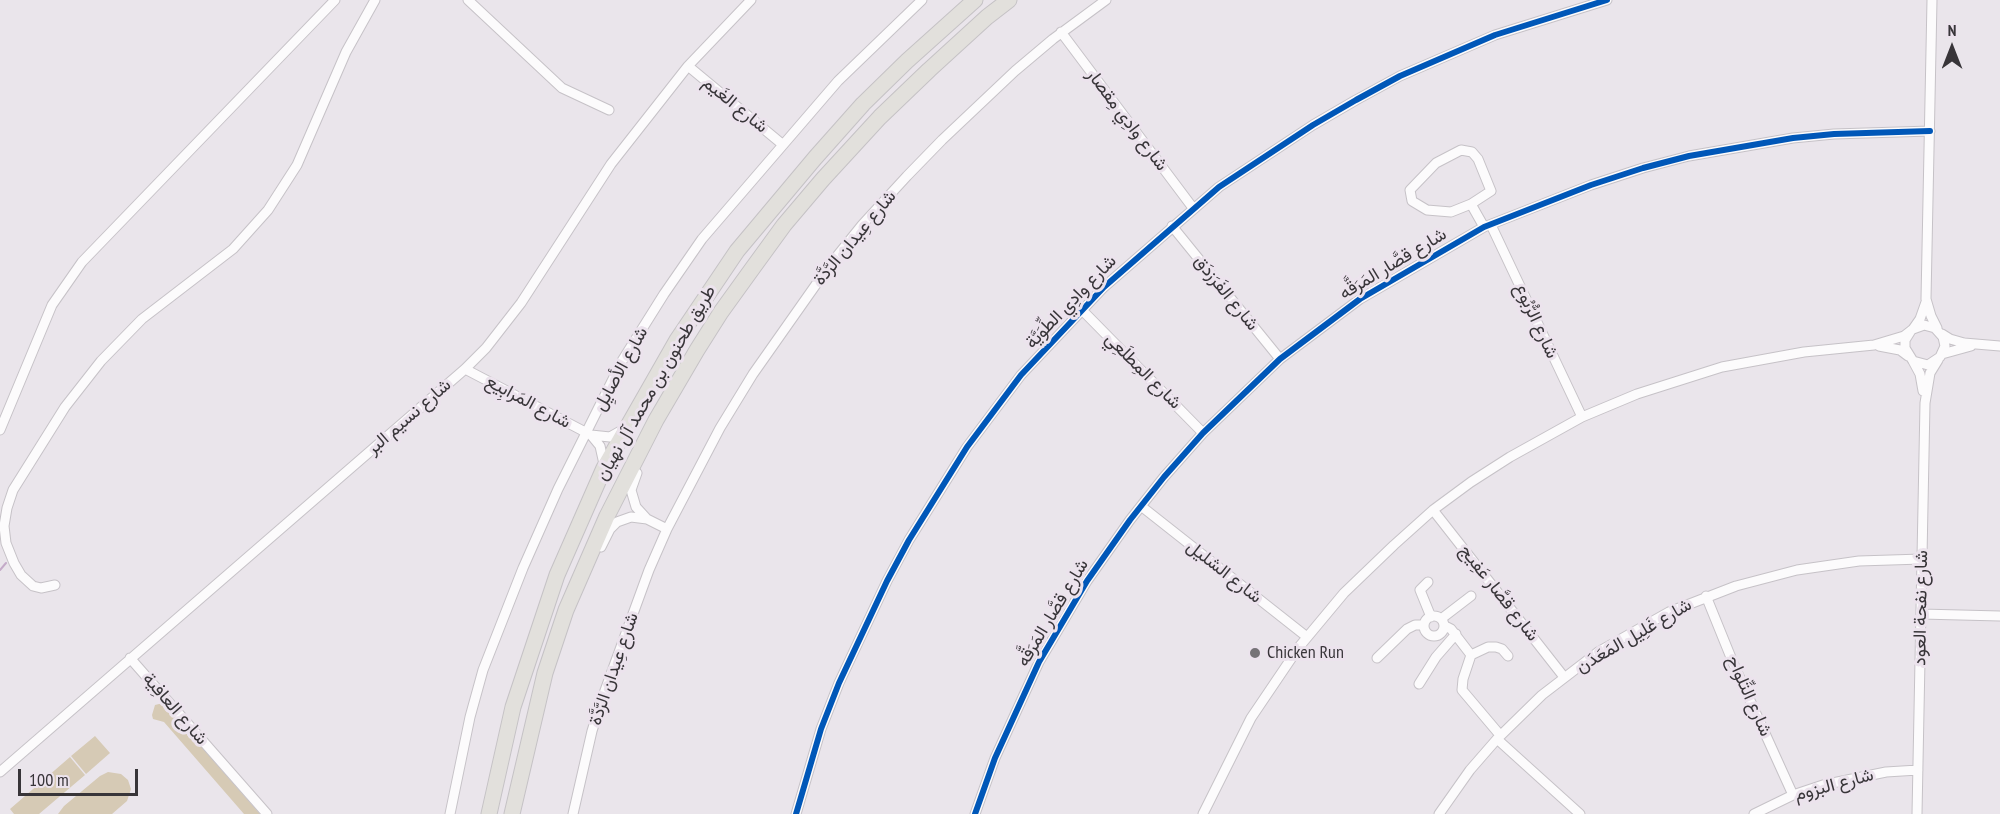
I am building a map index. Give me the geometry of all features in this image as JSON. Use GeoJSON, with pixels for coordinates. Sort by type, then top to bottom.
{"type":"FeatureCollection","features":[{"type":"Feature","properties":{"kind":"main road","name":"طريق طحنون بن محمد آل نهيان"},"geometry":{"type":"LineString","coordinates":[[489,814],[513,707],[557,574],[604,468],[677,340],[737,251],[814,158],[863,104],[975,0]]}},
{"type":"Feature","properties":{"kind":"main road","name":"طريق طحنون بن محمد آل نهيان"},"geometry":{"type":"LineString","coordinates":[[512,814],[545,673],[566,610],[607,516],[656,420],[721,312],[784,225],[880,117],[987,16],[1009,0]]}},
{"type":"Feature","properties":{"kind":"street"},"geometry":{"type":"LineString","coordinates":[[0,430],[52,305],[82,262],[335,0]]}},
{"type":"Feature","properties":{"kind":"street"},"geometry":{"type":"LineString","coordinates":[[55,585],[41,588],[33,586],[21,575],[14,563],[6,543],[4,526],[13,490],[65,408],[101,361],[142,319],[233,249],[268,210],[297,165],[342,61],[375,0]]}},
{"type":"Feature","properties":{"kind":"street"},"geometry":{"type":"LineString","coordinates":[[468,0],[562,87],[609,110]]}},
{"type":"Feature","properties":{"kind":"street","name":"شارع نسيم البر"},"geometry":{"type":"LineString","coordinates":[[0,772],[465,369],[505,326],[611,164],[688,66],[751,0]]}},
{"type":"Feature","properties":{"kind":"street","name":"شارع الأصايِل"},"geometry":{"type":"LineString","coordinates":[[450,814],[470,717],[483,670],[523,568],[558,489],[588,434],[622,361],[664,294],[702,240],[782,144],[845,74],[922,0]]}},
{"type":"Feature","properties":{"kind":"street","name":"شارع عِيدان الرَّدَّة"},"geometry":{"type":"LineString","coordinates":[[573,814],[592,731],[649,570],[667,529],[720,428],[753,374],[829,266],[862,225],[942,140],[1015,71],[1061,32],[1106,0]]}},
{"type":"Feature","properties":{"kind":"street","name":"شارع وادِي الطِّوَيَّة"},"geometry":{"type":"LineString","coordinates":[[796,814],[821,729],[839,683],[909,540],[968,447],[1008,393],[1104,287],[1219,187],[1313,125],[1400,76],[1495,35],[1607,0]]}},
{"type":"Feature","properties":{"kind":"street"},"geometry":{"type":"LineString","coordinates":[[1932,0],[1926,299],[1930,316],[1945,346],[1940,357]]}},
{"type":"Feature","properties":{"kind":"street","name":"شارع وادِي مِقصار"},"geometry":{"type":"LineString","coordinates":[[1061,32],[1193,208]]}},
{"type":"Feature","properties":{"kind":"street","name":"شارع الغَيم"},"geometry":{"type":"LineString","coordinates":[[688,66],[782,144]]}},
{"type":"Feature","properties":{"kind":"street","name":"شارع قصَّار المَرَقَّه"},"geometry":{"type":"LineString","coordinates":[[975,814],[994,758],[1039,662],[1087,581],[1141,506],[1203,433],[1280,359],[1360,299],[1487,226],[1591,185],[1643,168],[1689,156],[1793,138],[1834,134],[1930,131]]}},
{"type":"Feature","properties":{"kind":"street"},"geometry":{"type":"LineString","coordinates":[[1461,150],[1472,152],[1478,159],[1491,191],[1471,204],[1451,212],[1427,210],[1413,201],[1410,190],[1436,163],[1461,150]]}},
{"type":"Feature","properties":{"kind":"street","name":"شارع الرُّبُوع"},"geometry":{"type":"LineString","coordinates":[[1471,204],[1487,226],[1582,417]]}},
{"type":"Feature","properties":{"kind":"street","name":"شارع الفَرَزدَق"},"geometry":{"type":"LineString","coordinates":[[1172,226],[1280,359]]}},
{"type":"Feature","properties":{"kind":"street"},"geometry":{"type":"LineString","coordinates":[[1911,359],[1905,344],[1911,330],[1920,319],[1926,299]]}},
{"type":"Feature","properties":{"kind":"street","name":"شارع المِطلَعِي"},"geometry":{"type":"LineString","coordinates":[[1082,310],[1203,433]]}},
{"type":"Feature","properties":{"kind":"street"},"geometry":{"type":"LineString","coordinates":[[1203,814],[1251,718],[1285,666],[1344,593],[1433,510],[1510,457],[1582,417],[1637,394],[1722,367],[1804,352],[1874,345],[1897,339],[1924,325],[1956,341],[1973,345],[2000,346]]}},
{"type":"Feature","properties":{"kind":"street"},"geometry":{"type":"LineString","coordinates":[[1874,345],[1893,348],[1911,359],[1928,365],[1940,357],[1973,345]]}},
{"type":"Feature","properties":{"kind":"street","name":"شارع نفحة العود"},"geometry":{"type":"LineString","coordinates":[[1917,814],[1925,403],[1930,373],[1940,357]]}},
{"type":"Feature","properties":{"kind":"street","name":"شارع نفحة العود"},"geometry":{"type":"LineString","coordinates":[[1911,359],[1920,374],[1925,403]]}},
{"type":"Feature","properties":{"kind":"street","name":"شارع المَرابِيع"},"geometry":{"type":"LineString","coordinates":[[465,369],[588,434],[610,437],[626,427]]}},
{"type":"Feature","properties":{"kind":"street"},"geometry":{"type":"LineString","coordinates":[[647,519],[636,507],[631,490],[652,438],[656,420]]}},
{"type":"Feature","properties":{"kind":"street","name":"شارع المَرابِيع"},"geometry":{"type":"LineString","coordinates":[[588,434],[603,453],[604,468]]}},
{"type":"Feature","properties":{"kind":"street","name":"شارع الشليل"},"geometry":{"type":"LineString","coordinates":[[1141,506],[1307,637]]}},
{"type":"Feature","properties":{"kind":"street","name":"شارع قصَّار عَفِيج"},"geometry":{"type":"LineString","coordinates":[[1433,510],[1564,677]]}},
{"type":"Feature","properties":{"kind":"street"},"geometry":{"type":"LineString","coordinates":[[566,610],[577,596],[614,525],[622,519],[631,517],[647,519],[667,529]]}},
{"type":"Feature","properties":{"kind":"street","name":"شارع غَلِيل المَعَدَن"},"geometry":{"type":"LineString","coordinates":[[1439,814],[1470,770],[1499,737],[1542,695],[1598,652],[1670,612],[1766,577],[1807,568],[1859,561],[1922,559]]}},
{"type":"Feature","properties":{"kind":"street"},"geometry":{"type":"LineString","coordinates":[[1423,625],[1431,636],[1437,636],[1442,632],[1439,620],[1420,590],[1428,582]]}},
{"type":"Feature","properties":{"kind":"street"},"geometry":{"type":"LineString","coordinates":[[1439,620],[1471,596]]}},
{"type":"Feature","properties":{"kind":"street","name":"شارع التِّلواح"},"geometry":{"type":"LineString","coordinates":[[1706,597],[1793,795]]}},
{"type":"Feature","properties":{"kind":"street"},"geometry":{"type":"LineString","coordinates":[[1921,614],[2000,616]]}},
{"type":"Feature","properties":{"kind":"street"},"geometry":{"type":"LineString","coordinates":[[1423,625],[1426,620],[1439,620],[1451,628],[1472,655]]}},
{"type":"Feature","properties":{"kind":"street"},"geometry":{"type":"LineString","coordinates":[[1377,658],[1407,629],[1415,625],[1423,625]]}},
{"type":"Feature","properties":{"kind":"street"},"geometry":{"type":"LineString","coordinates":[[1419,684],[1436,657],[1456,634]]}},
{"type":"Feature","properties":{"kind":"street"},"geometry":{"type":"LineString","coordinates":[[1508,656],[1502,649],[1496,647],[1488,647],[1472,655],[1463,679],[1462,690],[1499,737],[1580,814]]}},
{"type":"Feature","properties":{"kind":"street","name":"شارع العافِية"},"geometry":{"type":"LineString","coordinates":[[130,658],[267,814]]}},
{"type":"Feature","properties":{"kind":"street","name":"شارع البزوم"},"geometry":{"type":"LineString","coordinates":[[1754,814],[1793,795],[1854,777],[1918,770]]}},
{"type":"Feature","properties":{"kind":"shaded area"},"geometry":{"type":"Polygon","coordinates":[[[163,703],[260,814],[244,814],[164,722],[153,719],[155,705],[163,703]]]}},
{"type":"Feature","properties":{"kind":"shaded area"},"geometry":{"type":"Polygon","coordinates":[[[95,736],[110,753],[86,774],[71,756],[95,736]]]}},
{"type":"Feature","properties":{"kind":"shaded area"},"geometry":{"type":"Polygon","coordinates":[[[70,757],[85,775],[39,814],[14,814],[10,809],[70,757]]]}},
{"type":"Feature","properties":{"kind":"shaded area"},"geometry":{"type":"Polygon","coordinates":[[[108,772],[121,774],[128,780],[131,789],[127,801],[112,814],[58,814],[64,806],[108,772]]]}},
{"type":"Feature","properties":{"kind":"waterway"},"geometry":{"type":"LineString","coordinates":[[0,570],[6,563]]}},
{"type":"Feature","properties":{"kind":"cycle path"},"geometry":{"type":"LineString","coordinates":[[796,814],[821,729],[839,683],[909,540],[967,447],[1021,375],[1104,287],[1219,187],[1313,125],[1356,100],[1400,76],[1495,35],[1607,0]]}},
{"type":"Feature","properties":{"kind":"cycle path"},"geometry":{"type":"LineString","coordinates":[[975,814],[995,758],[1039,662],[1087,581],[1130,520],[1203,433],[1280,359],[1360,299],[1484,227],[1591,185],[1643,168],[1689,156],[1793,138],[1834,134],[1930,131]]}},
{"type":"Feature","properties":{"kind":"place","name":"Chicken Run"},"geometry":{"type":"Point","coordinates":[1255,653]}}]}
